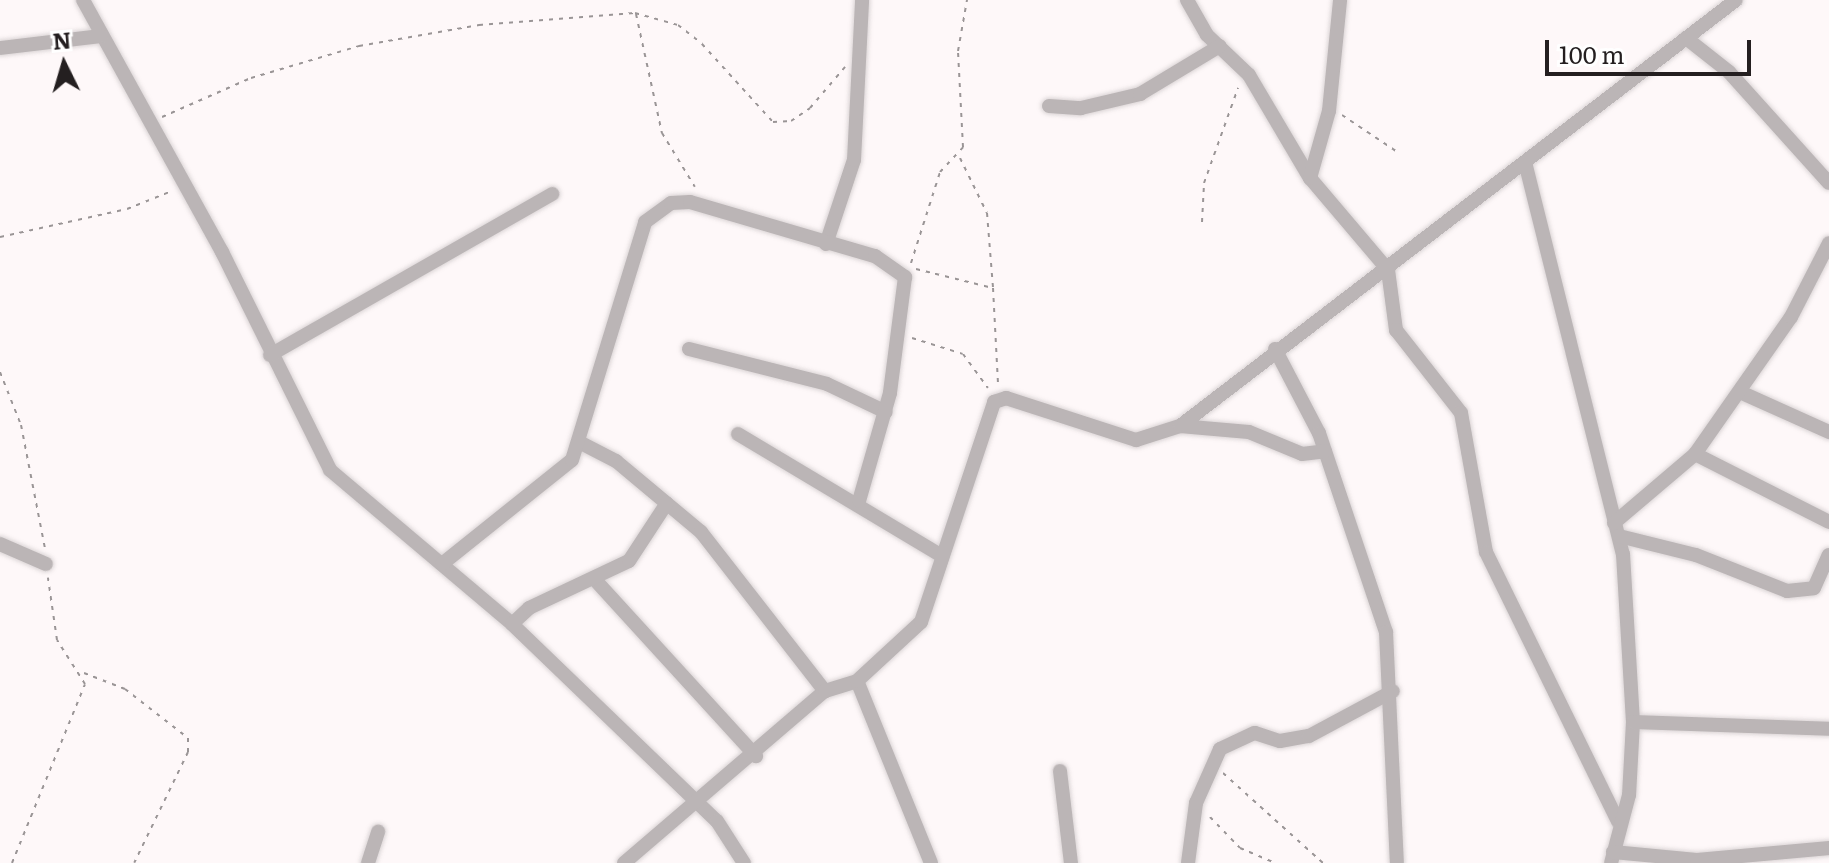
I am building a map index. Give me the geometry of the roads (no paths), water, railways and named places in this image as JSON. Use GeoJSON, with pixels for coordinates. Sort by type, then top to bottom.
{"type":"FeatureCollection","features":[{"type":"Feature","properties":{"kind":"street"},"geometry":{"type":"LineString","coordinates":[[83,0],[147,123],[185,186],[330,470],[512,624],[691,801],[717,821],[744,863]]}},
{"type":"Feature","properties":{"kind":"street"},"geometry":{"type":"LineString","coordinates":[[826,244],[854,160],[862,0]]}},
{"type":"Feature","properties":{"kind":"street"},"geometry":{"type":"LineString","coordinates":[[1187,0],[1220,46],[1249,75],[1310,178],[1388,270],[1396,330],[1461,413],[1486,552],[1618,821]]}},
{"type":"Feature","properties":{"kind":"street"},"geometry":{"type":"LineString","coordinates":[[1310,178],[1329,111],[1340,0]]}},
{"type":"Feature","properties":{"kind":"street"},"geometry":{"type":"LineString","coordinates":[[624,863],[691,801],[756,756],[825,691],[857,681],[921,622],[999,399],[1136,440],[1180,426],[1275,349],[1388,270],[1526,166],[1736,0]]}},
{"type":"Feature","properties":{"kind":"street"},"geometry":{"type":"LineString","coordinates":[[0,48],[100,36]]}},
{"type":"Feature","properties":{"kind":"street"},"geometry":{"type":"LineString","coordinates":[[1686,38],[1729,72],[1829,183]]}},
{"type":"Feature","properties":{"kind":"street"},"geometry":{"type":"LineString","coordinates":[[1049,106],[1081,108],[1140,94],[1220,46]]}},
{"type":"Feature","properties":{"kind":"street"},"geometry":{"type":"LineString","coordinates":[[1526,166],[1616,530],[1633,722],[1629,795],[1618,821],[1612,858],[1697,862],[1829,848]]}},
{"type":"Feature","properties":{"kind":"street"},"geometry":{"type":"LineString","coordinates":[[270,355],[552,194]]}},
{"type":"Feature","properties":{"kind":"street"},"geometry":{"type":"LineString","coordinates":[[442,564],[562,474],[579,442],[654,209],[690,202],[875,256],[905,277],[886,412],[859,501]]}},
{"type":"Feature","properties":{"kind":"street"},"geometry":{"type":"LineString","coordinates":[[1616,530],[1695,454],[1740,392],[1829,243]]}},
{"type":"Feature","properties":{"kind":"street"},"geometry":{"type":"LineString","coordinates":[[689,349],[827,384],[886,412]]}},
{"type":"Feature","properties":{"kind":"street"},"geometry":{"type":"LineString","coordinates":[[1275,349],[1325,451],[1370,571],[1393,691],[1397,863]]}},
{"type":"Feature","properties":{"kind":"street"},"geometry":{"type":"LineString","coordinates":[[1740,392],[1829,432]]}},
{"type":"Feature","properties":{"kind":"street"},"geometry":{"type":"LineString","coordinates":[[1180,426],[1249,432],[1302,454],[1325,451]]}},
{"type":"Feature","properties":{"kind":"street"},"geometry":{"type":"LineString","coordinates":[[738,434],[859,501],[942,556]]}},
{"type":"Feature","properties":{"kind":"street"},"geometry":{"type":"LineString","coordinates":[[579,442],[667,503],[771,615],[825,691]]}},
{"type":"Feature","properties":{"kind":"street"},"geometry":{"type":"LineString","coordinates":[[1695,454],[1829,522]]}},
{"type":"Feature","properties":{"kind":"street"},"geometry":{"type":"LineString","coordinates":[[512,624],[542,601],[597,582],[638,552],[667,503]]}},
{"type":"Feature","properties":{"kind":"street"},"geometry":{"type":"LineString","coordinates":[[1616,530],[1696,555],[1787,591],[1814,588],[1829,555]]}},
{"type":"Feature","properties":{"kind":"street"},"geometry":{"type":"LineString","coordinates":[[0,544],[46,564]]}},
{"type":"Feature","properties":{"kind":"street"},"geometry":{"type":"LineString","coordinates":[[597,582],[756,756]]}},
{"type":"Feature","properties":{"kind":"street"},"geometry":{"type":"LineString","coordinates":[[857,681],[931,863]]}},
{"type":"Feature","properties":{"kind":"street"},"geometry":{"type":"LineString","coordinates":[[1188,863],[1196,803],[1212,762],[1238,737],[1309,736],[1393,691]]}},
{"type":"Feature","properties":{"kind":"street"},"geometry":{"type":"LineString","coordinates":[[1633,722],[1829,729]]}},
{"type":"Feature","properties":{"kind":"street"},"geometry":{"type":"LineString","coordinates":[[1060,771],[1071,863]]}},
{"type":"Feature","properties":{"kind":"street"},"geometry":{"type":"LineString","coordinates":[[368,863],[378,832]]}}]}
